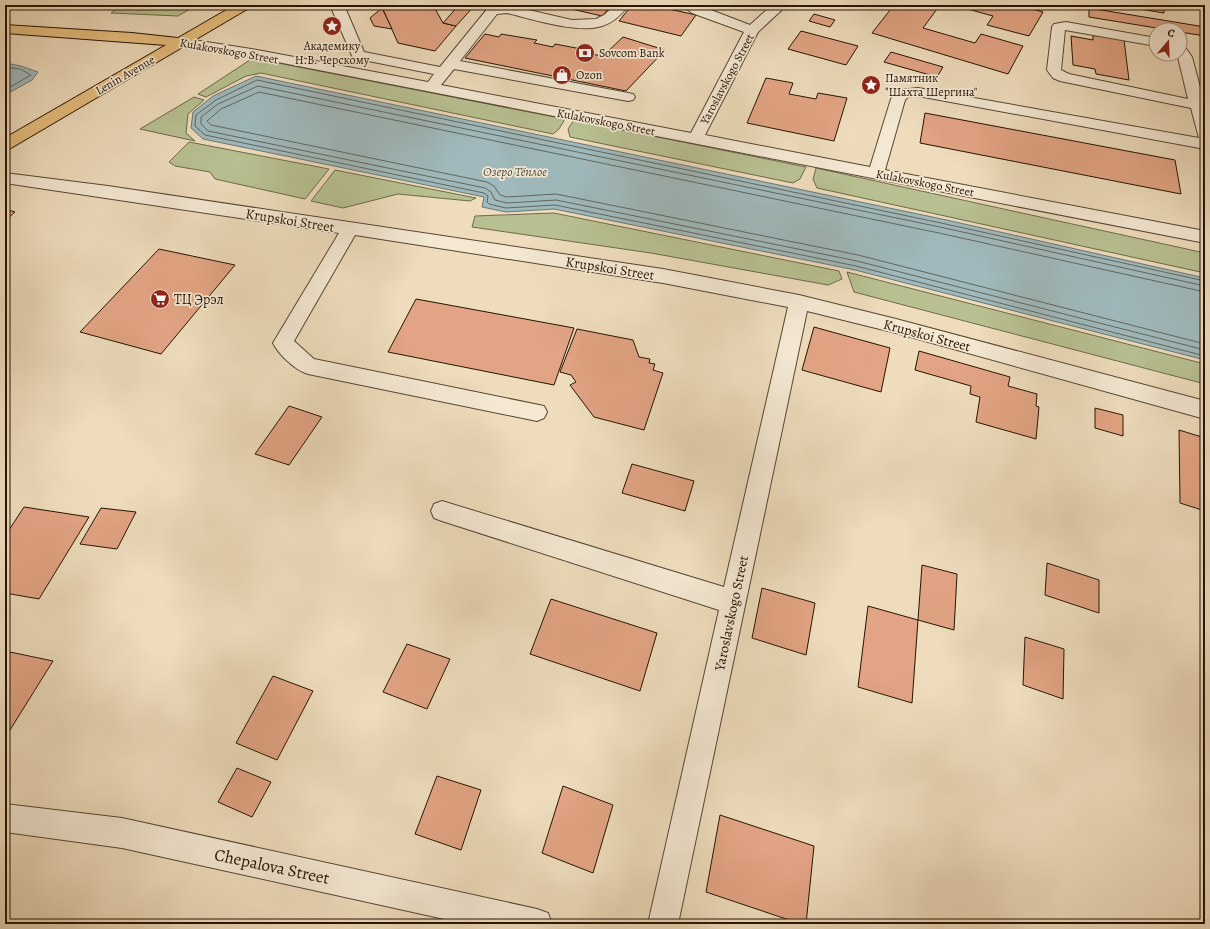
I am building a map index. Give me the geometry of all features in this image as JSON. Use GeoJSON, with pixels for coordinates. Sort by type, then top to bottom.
{"type":"FeatureCollection","features":[{"type":"Feature","properties":{"kind":"main road","name":"Lenin Avenue"},"geometry":{"type":"LineString","coordinates":[[5,145],[244,5]]}},
{"type":"Feature","properties":{"kind":"main road","name":"Kulakovskogo Street"},"geometry":{"type":"LineString","coordinates":[[5,29],[132,37],[181,42]]}},
{"type":"Feature","properties":{"kind":"street"},"geometry":{"type":"LineString","coordinates":[[337,5],[358,55],[628,97]]}},
{"type":"Feature","properties":{"kind":"street"},"geometry":{"type":"LineString","coordinates":[[430,88],[493,11],[501,7],[572,24],[599,23],[609,18],[622,5]]}},
{"type":"Feature","properties":{"kind":"street"},"geometry":{"type":"LineString","coordinates":[[689,5],[697,10],[752,30]]}},
{"type":"Feature","properties":{"kind":"street","name":"Yaroslavskogo Street"},"geometry":{"type":"LineString","coordinates":[[695,139],[752,30],[780,5]]}},
{"type":"Feature","properties":{"kind":"street"},"geometry":{"type":"LineString","coordinates":[[1148,41],[1066,26],[1059,27],[1054,70],[1058,75],[1065,78],[1197,105]]}},
{"type":"Feature","properties":{"kind":"street","name":"Kulakovskogo Street"},"geometry":{"type":"LineString","coordinates":[[181,42],[257,54],[1205,237]]}},
{"type":"Feature","properties":{"kind":"street"},"geometry":{"type":"LineString","coordinates":[[1186,62],[1205,135]]}},
{"type":"Feature","properties":{"kind":"street"},"geometry":{"type":"LineString","coordinates":[[876,174],[898,99],[904,93],[918,92],[1205,144]]}},
{"type":"Feature","properties":{"kind":"street","name":"Krupskoi Street"},"geometry":{"type":"LineString","coordinates":[[5,178],[663,276],[799,302],[933,336],[1205,410]]}},
{"type":"Feature","properties":{"kind":"street"},"geometry":{"type":"LineString","coordinates":[[350,229],[283,343],[308,366],[537,412]]}},
{"type":"Feature","properties":{"kind":"street","name":"Yaroslavskogo Street"},"geometry":{"type":"LineString","coordinates":[[663,924],[799,302]]}},
{"type":"Feature","properties":{"kind":"street"},"geometry":{"type":"LineString","coordinates":[[442,511],[734,602]]}},
{"type":"Feature","properties":{"kind":"street","name":"Chepalova Street"},"geometry":{"type":"LineString","coordinates":[[5,818],[122,833],[537,924]]}},
{"type":"Feature","properties":{"kind":"green space"},"geometry":{"type":"Polygon","coordinates":[[[123,5],[197,5],[178,16],[111,13],[123,5]]]}},
{"type":"Feature","properties":{"kind":"green space"},"geometry":{"type":"Polygon","coordinates":[[[253,58],[565,119],[559,129],[553,134],[261,73],[246,76],[206,97],[198,94],[253,58]]]}},
{"type":"Feature","properties":{"kind":"green space"},"geometry":{"type":"Polygon","coordinates":[[[194,97],[204,100],[188,114],[186,133],[195,141],[140,129],[194,97]]]}},
{"type":"Feature","properties":{"kind":"green space"},"geometry":{"type":"Polygon","coordinates":[[[574,120],[806,167],[800,179],[793,183],[570,137],[568,129],[574,120]]]}},
{"type":"Feature","properties":{"kind":"green space"},"geometry":{"type":"Polygon","coordinates":[[[189,142],[329,169],[305,199],[215,179],[210,172],[175,166],[169,162],[189,142]]]}},
{"type":"Feature","properties":{"kind":"green space"},"geometry":{"type":"Polygon","coordinates":[[[816,168],[1205,253],[1205,273],[817,188],[813,179],[816,168]]]}},
{"type":"Feature","properties":{"kind":"green space"},"geometry":{"type":"Polygon","coordinates":[[[335,170],[476,198],[470,201],[398,194],[343,208],[311,201],[335,170]]]}},
{"type":"Feature","properties":{"kind":"green space"},"geometry":{"type":"Polygon","coordinates":[[[554,213],[839,271],[842,279],[828,285],[651,253],[472,227],[475,216],[554,213]]]}},
{"type":"Feature","properties":{"kind":"green space"},"geometry":{"type":"Polygon","coordinates":[[[847,272],[1205,364],[1205,384],[854,292],[847,272]]]}},
{"type":"Feature","properties":{"kind":"water"},"geometry":{"type":"Polygon","coordinates":[[[5,63],[21,66],[38,72],[32,80],[5,95],[5,63]]]}},
{"type":"Feature","properties":{"kind":"water","name":"Озеро Тёплое"},"geometry":{"type":"Polygon","coordinates":[[[256,76],[942,219],[1205,278],[1205,360],[855,270],[554,209],[506,212],[482,207],[484,197],[203,139],[191,128],[193,112],[213,96],[256,76]]]}},
{"type":"Feature","properties":{"kind":"building"},"geometry":{"type":"Polygon","coordinates":[[[381,5],[433,5],[443,23],[456,26],[435,51],[398,43],[381,5]]]}},
{"type":"Feature","properties":{"kind":"building"},"geometry":{"type":"Polygon","coordinates":[[[459,5],[475,5],[456,26],[443,23],[459,5]]]}},
{"type":"Feature","properties":{"kind":"building"},"geometry":{"type":"Polygon","coordinates":[[[554,5],[612,5],[602,16],[554,5]]]}},
{"type":"Feature","properties":{"kind":"building"},"geometry":{"type":"Polygon","coordinates":[[[632,5],[651,5],[696,15],[681,36],[619,21],[632,5]]]}},
{"type":"Feature","properties":{"kind":"building"},"geometry":{"type":"Polygon","coordinates":[[[894,5],[940,5],[923,28],[975,43],[981,34],[1023,46],[1008,74],[872,33],[894,5]]]}},
{"type":"Feature","properties":{"kind":"building"},"geometry":{"type":"Polygon","coordinates":[[[953,5],[1019,5],[1043,12],[1029,36],[987,25],[993,16],[953,5]]]}},
{"type":"Feature","properties":{"kind":"building"},"geometry":{"type":"Polygon","coordinates":[[[1116,5],[1164,5],[1164,13],[1116,5]]]}},
{"type":"Feature","properties":{"kind":"building"},"geometry":{"type":"Polygon","coordinates":[[[382,8],[392,29],[374,26],[370,18],[382,8]]]}},
{"type":"Feature","properties":{"kind":"building"},"geometry":{"type":"Polygon","coordinates":[[[1089,8],[1174,22],[1148,22],[1148,27],[1089,17],[1089,8]]]}},
{"type":"Feature","properties":{"kind":"building"},"geometry":{"type":"Polygon","coordinates":[[[814,14],[835,20],[830,27],[809,21],[814,14]]]}},
{"type":"Feature","properties":{"kind":"building"},"geometry":{"type":"Polygon","coordinates":[[[1188,24],[1205,27],[1205,36],[1188,33],[1188,24]]]}},
{"type":"Feature","properties":{"kind":"building"},"geometry":{"type":"Polygon","coordinates":[[[801,31],[858,46],[846,65],[788,49],[801,31]]]}},
{"type":"Feature","properties":{"kind":"building"},"geometry":{"type":"Polygon","coordinates":[[[485,34],[499,37],[501,34],[537,40],[534,43],[553,47],[555,44],[592,51],[590,54],[603,56],[623,37],[665,50],[626,91],[465,58],[485,34]]]}},
{"type":"Feature","properties":{"kind":"building"},"geometry":{"type":"Polygon","coordinates":[[[1093,35],[1124,40],[1129,80],[1096,74],[1095,69],[1073,65],[1071,36],[1093,40],[1093,35]]]}},
{"type":"Feature","properties":{"kind":"building"},"geometry":{"type":"Polygon","coordinates":[[[891,52],[943,67],[937,77],[884,62],[891,52]]]}},
{"type":"Feature","properties":{"kind":"building"},"geometry":{"type":"Polygon","coordinates":[[[766,78],[793,83],[789,94],[816,99],[818,93],[847,98],[834,141],[747,123],[766,78]]]}},
{"type":"Feature","properties":{"kind":"building"},"geometry":{"type":"Polygon","coordinates":[[[925,113],[1175,160],[1181,194],[920,143],[925,113]]]}},
{"type":"Feature","properties":{"kind":"building"},"geometry":{"type":"Polygon","coordinates":[[[5,209],[15,212],[5,221],[5,209]]]}},
{"type":"Feature","properties":{"kind":"building","name":"ТЦ Эрэл"},"geometry":{"type":"Polygon","coordinates":[[[159,249],[235,265],[161,354],[80,332],[159,249]]]}},
{"type":"Feature","properties":{"kind":"building"},"geometry":{"type":"Polygon","coordinates":[[[416,299],[574,328],[554,385],[388,352],[416,299]]]}},
{"type":"Feature","properties":{"kind":"building"},"geometry":{"type":"Polygon","coordinates":[[[814,327],[890,348],[881,392],[802,370],[814,327]]]}},
{"type":"Feature","properties":{"kind":"building"},"geometry":{"type":"Polygon","coordinates":[[[577,329],[633,340],[639,357],[650,359],[649,363],[655,364],[653,370],[663,373],[644,430],[594,417],[570,385],[576,382],[571,375],[560,372],[577,329]]]}},
{"type":"Feature","properties":{"kind":"building"},"geometry":{"type":"Polygon","coordinates":[[[919,351],[1010,377],[1008,386],[1037,394],[1036,406],[1039,407],[1036,439],[976,422],[980,397],[970,394],[971,386],[915,370],[919,351]]]}},
{"type":"Feature","properties":{"kind":"building"},"geometry":{"type":"Polygon","coordinates":[[[289,406],[322,417],[289,465],[255,454],[289,406]]]}},
{"type":"Feature","properties":{"kind":"building"},"geometry":{"type":"Polygon","coordinates":[[[1095,408],[1123,415],[1123,436],[1095,428],[1095,408]]]}},
{"type":"Feature","properties":{"kind":"building"},"geometry":{"type":"Polygon","coordinates":[[[1179,430],[1205,438],[1205,511],[1180,503],[1179,430]]]}},
{"type":"Feature","properties":{"kind":"building"},"geometry":{"type":"Polygon","coordinates":[[[632,464],[694,481],[685,511],[622,493],[632,464]]]}},
{"type":"Feature","properties":{"kind":"building"},"geometry":{"type":"Polygon","coordinates":[[[24,507],[89,517],[39,599],[5,593],[5,536],[24,507]]]}},
{"type":"Feature","properties":{"kind":"building"},"geometry":{"type":"Polygon","coordinates":[[[101,508],[136,512],[117,549],[80,544],[101,508]]]}},
{"type":"Feature","properties":{"kind":"building"},"geometry":{"type":"Polygon","coordinates":[[[1047,563],[1099,580],[1099,613],[1045,595],[1047,563]]]}},
{"type":"Feature","properties":{"kind":"building"},"geometry":{"type":"Polygon","coordinates":[[[922,565],[957,574],[954,630],[918,620],[922,565]]]}},
{"type":"Feature","properties":{"kind":"building"},"geometry":{"type":"Polygon","coordinates":[[[762,588],[815,603],[806,655],[752,638],[762,588]]]}},
{"type":"Feature","properties":{"kind":"building"},"geometry":{"type":"Polygon","coordinates":[[[551,599],[657,633],[640,691],[530,654],[551,599]]]}},
{"type":"Feature","properties":{"kind":"building"},"geometry":{"type":"Polygon","coordinates":[[[868,606],[918,620],[912,703],[858,687],[868,606]]]}},
{"type":"Feature","properties":{"kind":"building"},"geometry":{"type":"Polygon","coordinates":[[[1025,637],[1064,649],[1063,699],[1023,685],[1025,637]]]}},
{"type":"Feature","properties":{"kind":"building"},"geometry":{"type":"Polygon","coordinates":[[[407,644],[450,659],[427,709],[383,692],[407,644]]]}},
{"type":"Feature","properties":{"kind":"building"},"geometry":{"type":"Polygon","coordinates":[[[10,652],[53,661],[5,738],[5,660],[10,652]]]}},
{"type":"Feature","properties":{"kind":"building"},"geometry":{"type":"Polygon","coordinates":[[[273,676],[313,691],[277,760],[236,743],[273,676]]]}},
{"type":"Feature","properties":{"kind":"building"},"geometry":{"type":"Polygon","coordinates":[[[237,768],[271,782],[252,817],[218,802],[237,768]]]}},
{"type":"Feature","properties":{"kind":"building"},"geometry":{"type":"Polygon","coordinates":[[[437,776],[481,790],[461,850],[415,834],[437,776]]]}},
{"type":"Feature","properties":{"kind":"building"},"geometry":{"type":"Polygon","coordinates":[[[563,786],[613,805],[593,873],[542,853],[563,786]]]}},
{"type":"Feature","properties":{"kind":"building"},"geometry":{"type":"Polygon","coordinates":[[[720,815],[814,846],[806,924],[801,924],[706,892],[720,815]]]}},
{"type":"Feature","properties":{"kind":"place","name":"Академику Н.В. Черскому"},"geometry":{"type":"Point","coordinates":[332,26]}},
{"type":"Feature","properties":{"kind":"place","name":"Sovcom Bank"},"geometry":{"type":"Point","coordinates":[585,53]}},
{"type":"Feature","properties":{"kind":"place","name":"Ozon"},"geometry":{"type":"Point","coordinates":[562,75]}},
{"type":"Feature","properties":{"kind":"place","name":"Памятник \"Шахта Шергина\""},"geometry":{"type":"Point","coordinates":[871,85]}},
{"type":"Feature","properties":{"kind":"place","name":"ТЦ Эрэл"},"geometry":{"type":"Point","coordinates":[160,299]}}]}
